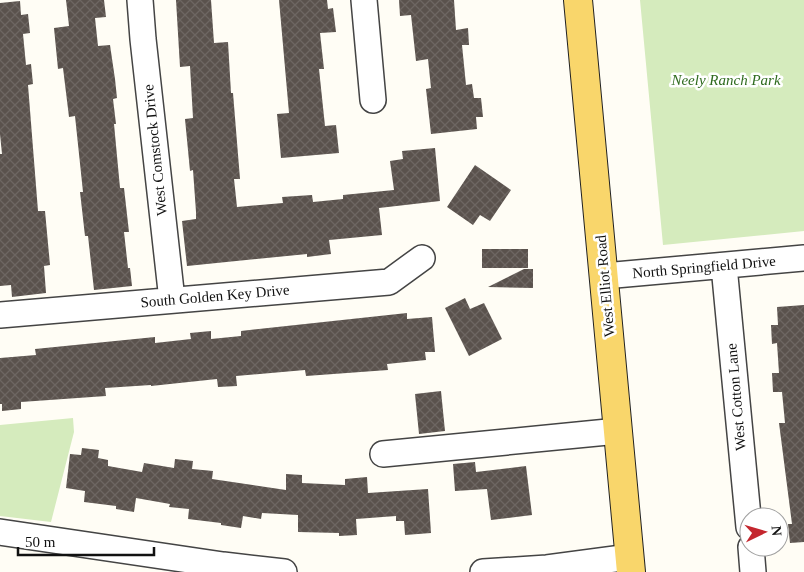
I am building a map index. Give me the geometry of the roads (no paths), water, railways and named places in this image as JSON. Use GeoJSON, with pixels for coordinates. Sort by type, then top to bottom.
{"type":"FeatureCollection","features":[{"type":"Feature","properties":{"kind":"main road","name":"West Elliot Road"},"geometry":{"type":"LineString","coordinates":[[578,0],[631,565]]}},
{"type":"Feature","properties":{"kind":"street","name":"West Comstock Drive"},"geometry":{"type":"LineString","coordinates":[[140,0],[142,39],[172,300]]}},
{"type":"Feature","properties":{"kind":"street"},"geometry":{"type":"LineString","coordinates":[[364,0],[373,100]]}},
{"type":"Feature","properties":{"kind":"street","name":"South Golden Key Drive"},"geometry":{"type":"LineString","coordinates":[[0,315],[389,282],[422,258]]}},
{"type":"Feature","properties":{"kind":"street","name":"North Springfield Drive"},"geometry":{"type":"LineString","coordinates":[[604,276],[804,258]]}},
{"type":"Feature","properties":{"kind":"street","name":"West Cotton Lane"},"geometry":{"type":"LineString","coordinates":[[724,266],[747,507]]}},
{"type":"Feature","properties":{"kind":"street"},"geometry":{"type":"LineString","coordinates":[[383,454],[618,430]]}},
{"type":"Feature","properties":{"kind":"street"},"geometry":{"type":"LineString","coordinates":[[0,532],[223,569],[284,572]]}},
{"type":"Feature","properties":{"kind":"street"},"geometry":{"type":"LineString","coordinates":[[752,557],[753,572]]}},
{"type":"Feature","properties":{"kind":"street"},"geometry":{"type":"LineString","coordinates":[[483,572],[631,565]]}},
{"type":"Feature","properties":{"kind":"park label","name":"Neely Ranch Park"},"geometry":{"type":"Point","coordinates":[726,80]}}]}
